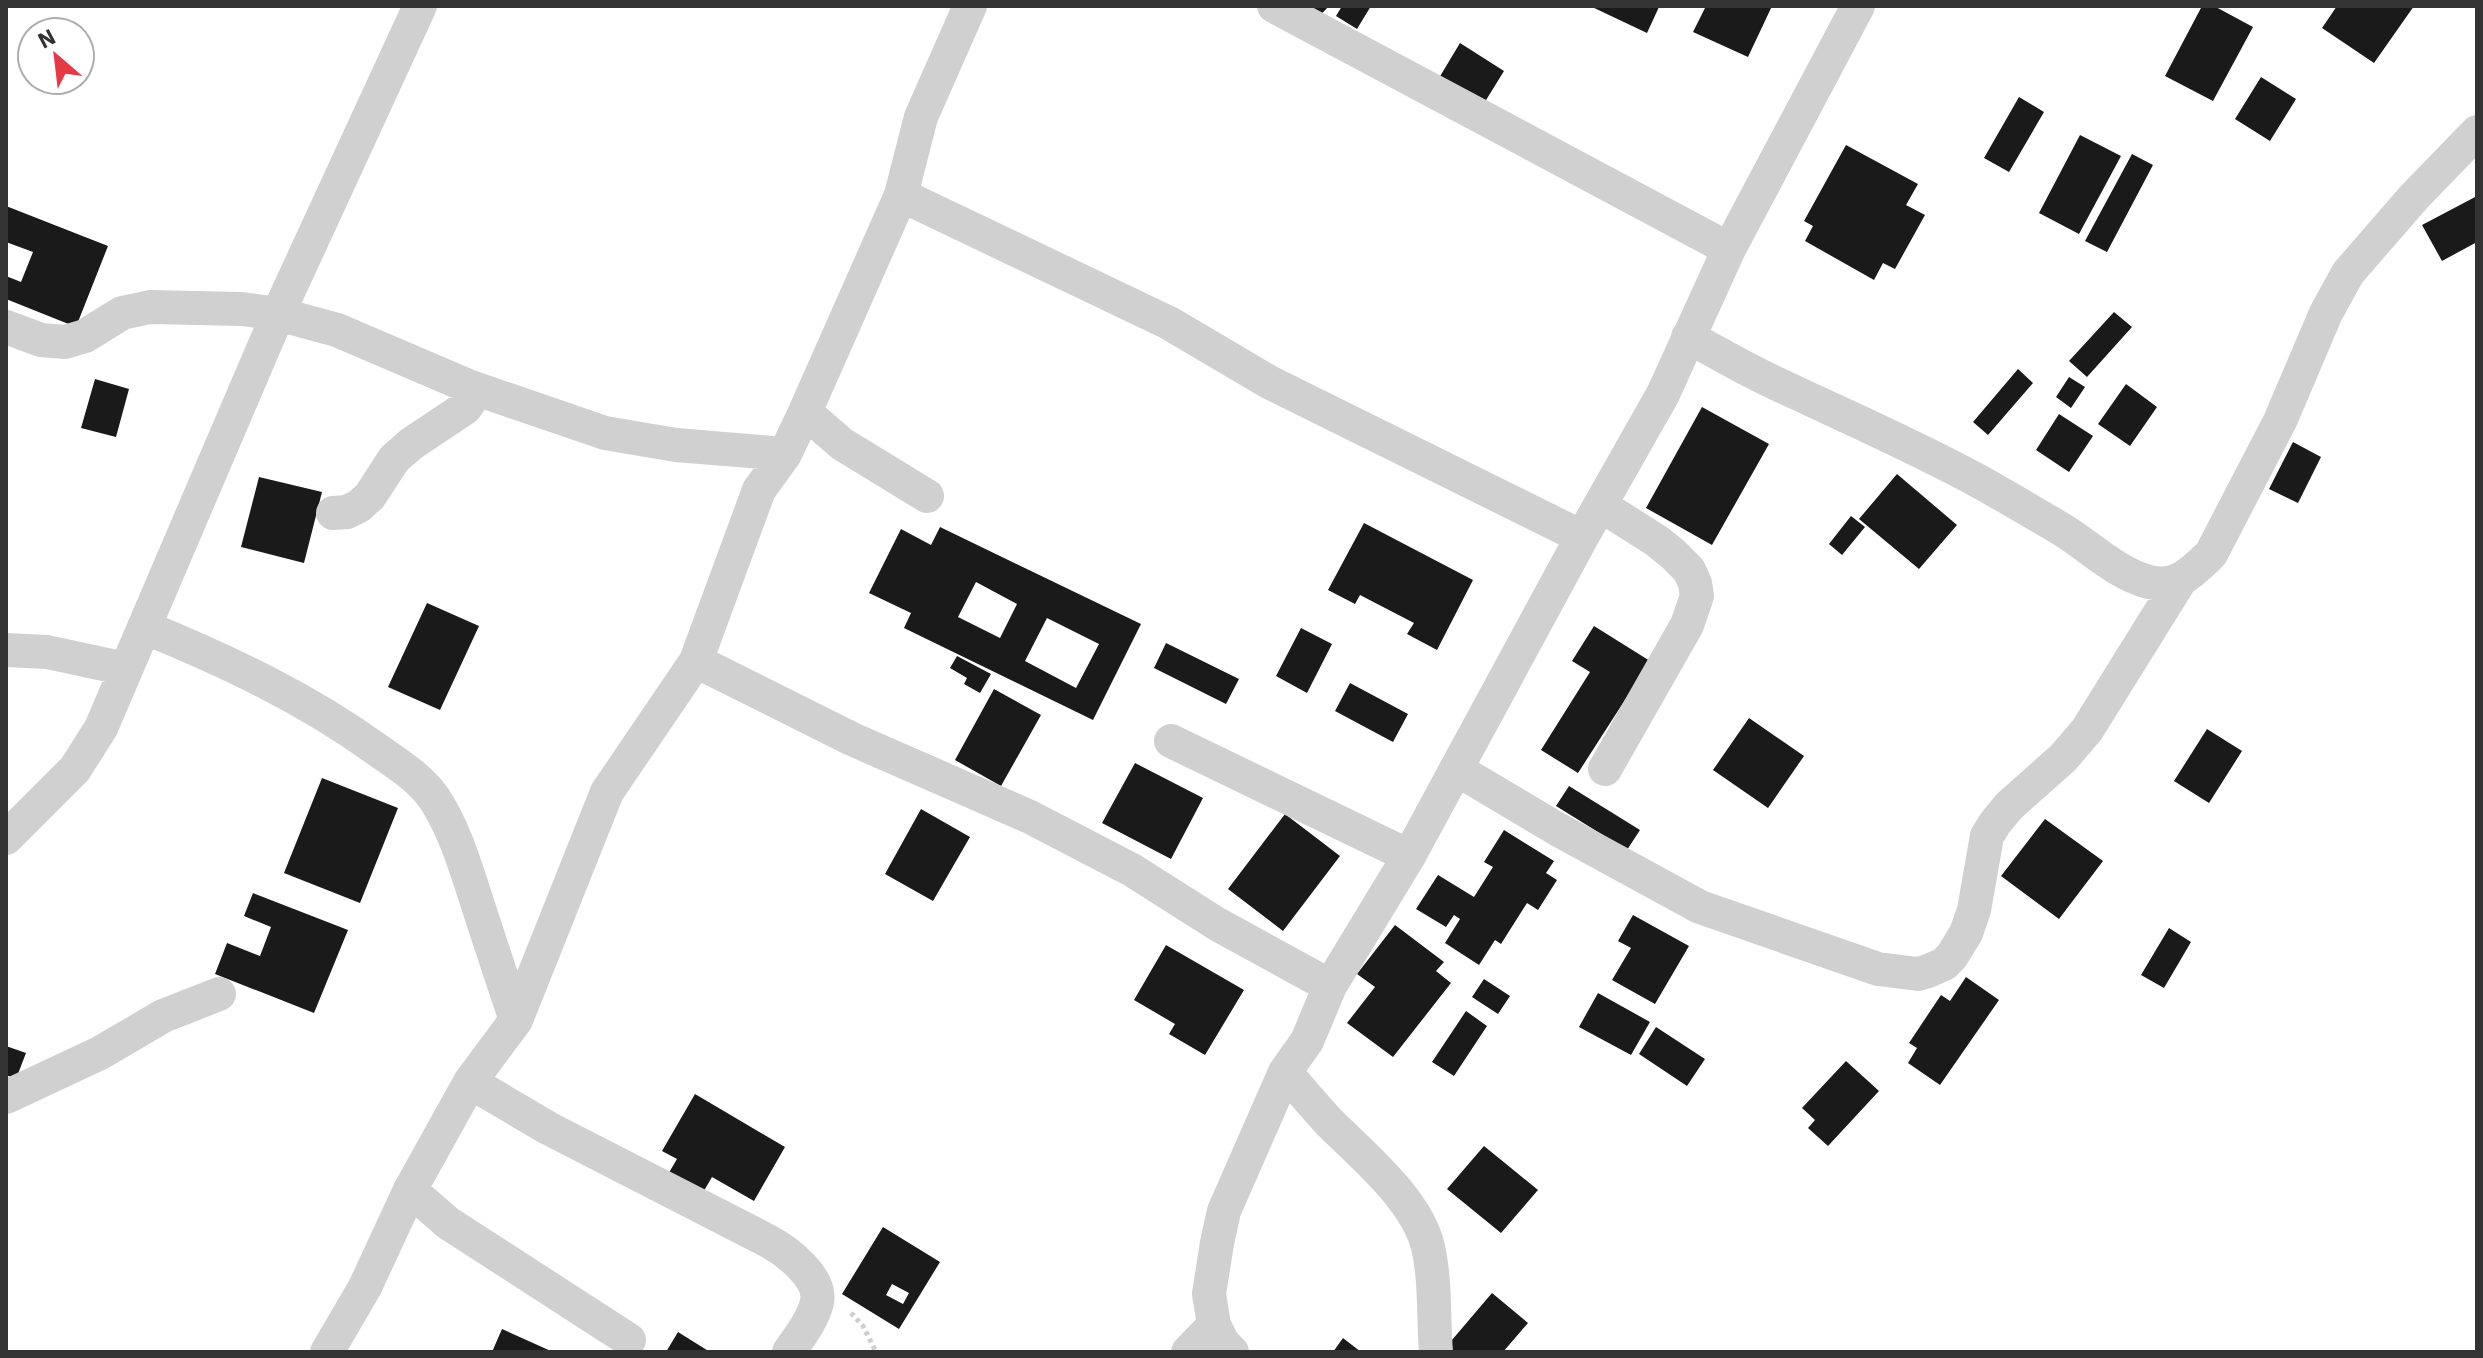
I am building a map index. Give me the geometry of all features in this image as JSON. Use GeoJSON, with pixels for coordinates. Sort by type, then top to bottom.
{"type":"FeatureCollection","features":[{"type":"Feature","properties":{"kind":"street"},"geometry":{"type":"LineString","coordinates":[[6,838],[75,769],[101,728],[278,314],[420,6]]}},
{"type":"Feature","properties":{"kind":"street"},"geometry":{"type":"LineString","coordinates":[[327,1352],[365,1287],[410,1190],[470,1082],[516,1020],[607,792],[696,661],[759,490],[785,454],[901,195],[921,117],[970,6]]}},
{"type":"Feature","properties":{"kind":"street"},"geometry":{"type":"LineString","coordinates":[[1274,6],[1729,249]]}},
{"type":"Feature","properties":{"kind":"street"},"geometry":{"type":"LineString","coordinates":[[1188,1352],[1223,1339],[1209,1294],[1224,1211],[1285,1072],[1307,1041],[1330,986],[1409,856],[1663,394],[1729,249],[1858,6]]}},
{"type":"Feature","properties":{"kind":"street"},"geometry":{"type":"LineString","coordinates":[[1688,337],[1765,378],[1981,482],[2121,569],[2146,581],[2166,585],[2181,579],[2211,554],[2280,421],[2326,313],[2348,273],[2414,197],[2477,132]]}},
{"type":"Feature","properties":{"kind":"street"},"geometry":{"type":"LineString","coordinates":[[901,195],[1169,323],[1269,382],[1582,537]]}},
{"type":"Feature","properties":{"kind":"street"},"geometry":{"type":"LineString","coordinates":[[6,327],[41,340],[65,342],[85,336],[122,313],[150,307],[242,309],[278,314],[337,330],[478,390],[605,433],[676,445],[785,454]]}},
{"type":"Feature","properties":{"kind":"street"},"geometry":{"type":"LineString","coordinates":[[333,513],[347,512],[359,506],[370,496],[394,459],[465,408],[478,390]]}},
{"type":"Feature","properties":{"kind":"street"},"geometry":{"type":"LineString","coordinates":[[805,412],[842,444],[927,496]]}},
{"type":"Feature","properties":{"kind":"street"},"geometry":{"type":"LineString","coordinates":[[1600,505],[1673,554],[1689,570],[1697,596],[1687,625],[1605,769]]}},
{"type":"Feature","properties":{"kind":"street"},"geometry":{"type":"LineString","coordinates":[[1456,769],[1557,829],[1700,907],[1878,969],[1918,974],[1944,964],[1966,933],[1974,910],[1987,836],[1995,823],[2009,806],[2063,758],[2087,730],[2181,579]]}},
{"type":"Feature","properties":{"kind":"street"},"geometry":{"type":"LineString","coordinates":[[144,627],[214,656],[309,704],[412,775],[433,797],[461,854],[516,1020]]}},
{"type":"Feature","properties":{"kind":"street"},"geometry":{"type":"LineString","coordinates":[[6,650],[47,652],[126,669]]}},
{"type":"Feature","properties":{"kind":"street"},"geometry":{"type":"LineString","coordinates":[[696,661],[852,739],[1030,817],[1132,870],[1217,924],[1330,986]]}},
{"type":"Feature","properties":{"kind":"street"},"geometry":{"type":"LineString","coordinates":[[1171,741],[1409,856]]}},
{"type":"Feature","properties":{"kind":"street"},"geometry":{"type":"LineString","coordinates":[[6,1097],[100,1053],[163,1016],[219,994]]}},
{"type":"Feature","properties":{"kind":"street"},"geometry":{"type":"LineString","coordinates":[[1285,1072],[1330,1123],[1361,1151],[1411,1211],[1428,1245],[1436,1352]]}},
{"type":"Feature","properties":{"kind":"street"},"geometry":{"type":"LineString","coordinates":[[470,1082],[548,1128],[792,1256],[814,1284],[818,1299],[813,1314],[789,1352]]}},
{"type":"Feature","properties":{"kind":"street"},"geometry":{"type":"LineString","coordinates":[[410,1190],[448,1223],[629,1340]]}},
{"type":"Feature","properties":{"kind":"building"},"geometry":{"type":"Polygon","coordinates":[[[1296,6],[1329,6],[1314,22],[1296,6]]]}},
{"type":"Feature","properties":{"kind":"building"},"geometry":{"type":"Polygon","coordinates":[[[1342,6],[1371,6],[1357,29],[1336,16],[1342,6]]]}},
{"type":"Feature","properties":{"kind":"building"},"geometry":{"type":"Polygon","coordinates":[[[1590,6],[1657,6],[1659,7],[1647,33],[1590,6]]]}},
{"type":"Feature","properties":{"kind":"building"},"geometry":{"type":"Polygon","coordinates":[[[1706,6],[1772,6],[1748,57],[1693,32],[1706,6]]]}},
{"type":"Feature","properties":{"kind":"building"},"geometry":{"type":"Polygon","coordinates":[[[2202,6],[2214,6],[2253,27],[2213,101],[2165,76],[2202,6]]]}},
{"type":"Feature","properties":{"kind":"building"},"geometry":{"type":"Polygon","coordinates":[[[2337,6],[2414,6],[2374,63],[2322,28],[2337,6]]]}},
{"type":"Feature","properties":{"kind":"building"},"geometry":{"type":"Polygon","coordinates":[[[1460,43],[1504,71],[1483,105],[1439,78],[1460,43]]]}},
{"type":"Feature","properties":{"kind":"building"},"geometry":{"type":"Polygon","coordinates":[[[2261,77],[2296,99],[2270,141],[2235,119],[2261,77]]]}},
{"type":"Feature","properties":{"kind":"building"},"geometry":{"type":"Polygon","coordinates":[[[2019,97],[2044,112],[2009,172],[1984,158],[2019,97]]]}},
{"type":"Feature","properties":{"kind":"building"},"geometry":{"type":"Polygon","coordinates":[[[2080,135],[2121,156],[2079,234],[2039,213],[2080,135]]]}},
{"type":"Feature","properties":{"kind":"building"},"geometry":{"type":"Polygon","coordinates":[[[1846,145],[1918,184],[1906,205],[1925,215],[1895,269],[1883,263],[1874,280],[1805,241],[1813,226],[1804,221],[1846,145]]]}},
{"type":"Feature","properties":{"kind":"building"},"geometry":{"type":"Polygon","coordinates":[[[2132,154],[2153,165],[2107,252],[2085,241],[2132,154]]]}},
{"type":"Feature","properties":{"kind":"building"},"geometry":{"type":"Polygon","coordinates":[[[2477,196],[2477,242],[2442,261],[2422,225],[2477,196]]]}},
{"type":"Feature","properties":{"kind":"building"},"geometry":{"type":"Polygon","coordinates":[[[6,206],[108,246],[76,327],[6,299],[6,276],[21,282],[33,252],[6,242],[6,206]]]}},
{"type":"Feature","properties":{"kind":"building"},"geometry":{"type":"Polygon","coordinates":[[[2114,312],[2132,327],[2087,377],[2069,361],[2114,312]]]}},
{"type":"Feature","properties":{"kind":"building"},"geometry":{"type":"Polygon","coordinates":[[[2018,369],[2033,383],[1988,435],[1973,422],[2018,369]]]}},
{"type":"Feature","properties":{"kind":"building"},"geometry":{"type":"Polygon","coordinates":[[[2069,377],[2085,387],[2071,408],[2056,397],[2069,377]]]}},
{"type":"Feature","properties":{"kind":"building"},"geometry":{"type":"Polygon","coordinates":[[[95,379],[129,389],[116,437],[81,428],[95,379]]]}},
{"type":"Feature","properties":{"kind":"building"},"geometry":{"type":"Polygon","coordinates":[[[2126,384],[2157,407],[2130,446],[2098,424],[2126,384]]]}},
{"type":"Feature","properties":{"kind":"building"},"geometry":{"type":"Polygon","coordinates":[[[1702,407],[1769,444],[1712,545],[1646,508],[1702,407]]]}},
{"type":"Feature","properties":{"kind":"building"},"geometry":{"type":"Polygon","coordinates":[[[2059,414],[2093,436],[2069,472],[2036,450],[2059,414]]]}},
{"type":"Feature","properties":{"kind":"building"},"geometry":{"type":"Polygon","coordinates":[[[2293,442],[2321,457],[2298,503],[2269,489],[2293,442]]]}},
{"type":"Feature","properties":{"kind":"building"},"geometry":{"type":"Polygon","coordinates":[[[1897,474],[1957,525],[1919,569],[1859,519],[1897,474]]]}},
{"type":"Feature","properties":{"kind":"building"},"geometry":{"type":"Polygon","coordinates":[[[259,477],[322,492],[304,563],[241,547],[259,477]]]}},
{"type":"Feature","properties":{"kind":"building"},"geometry":{"type":"Polygon","coordinates":[[[1851,516],[1865,527],[1842,555],[1829,544],[1851,516]]]}},
{"type":"Feature","properties":{"kind":"building"},"geometry":{"type":"Polygon","coordinates":[[[1364,523],[1473,580],[1437,650],[1407,634],[1414,623],[1360,595],[1355,604],[1328,590],[1364,523]]]}},
{"type":"Feature","properties":{"kind":"building"},"geometry":{"type":"Polygon","coordinates":[[[940,527],[1141,624],[1093,720],[904,628],[911,613],[869,593],[901,529],[931,545],[940,527]],[[976,582],[958,617],[1000,638],[1017,604],[976,582]],[[1047,618],[1025,661],[1076,688],[1099,644],[1047,618]]]}},
{"type":"Feature","properties":{"kind":"building"},"geometry":{"type":"Polygon","coordinates":[[[427,603],[479,626],[440,710],[388,687],[427,603]]]}},
{"type":"Feature","properties":{"kind":"building"},"geometry":{"type":"Polygon","coordinates":[[[1594,626],[1650,661],[1578,773],[1541,750],[1590,672],[1572,661],[1594,626]]]}},
{"type":"Feature","properties":{"kind":"building"},"geometry":{"type":"Polygon","coordinates":[[[1301,628],[1332,644],[1307,693],[1276,676],[1301,628]]]}},
{"type":"Feature","properties":{"kind":"building"},"geometry":{"type":"Polygon","coordinates":[[[1166,643],[1239,679],[1226,704],[1154,668],[1166,643]]]}},
{"type":"Feature","properties":{"kind":"building"},"geometry":{"type":"Polygon","coordinates":[[[957,656],[991,674],[980,693],[964,684],[967,678],[950,668],[957,656]]]}},
{"type":"Feature","properties":{"kind":"building"},"geometry":{"type":"Polygon","coordinates":[[[1350,683],[1408,714],[1393,742],[1335,711],[1350,683]]]}},
{"type":"Feature","properties":{"kind":"building"},"geometry":{"type":"Polygon","coordinates":[[[994,689],[1041,715],[1001,786],[955,760],[994,689]]]}},
{"type":"Feature","properties":{"kind":"building"},"geometry":{"type":"Polygon","coordinates":[[[1749,718],[1804,756],[1768,808],[1713,770],[1749,718]]]}},
{"type":"Feature","properties":{"kind":"building"},"geometry":{"type":"Polygon","coordinates":[[[2207,729],[2242,751],[2209,803],[2174,781],[2207,729]]]}},
{"type":"Feature","properties":{"kind":"building"},"geometry":{"type":"Polygon","coordinates":[[[1135,763],[1203,798],[1171,859],[1102,823],[1135,763]]]}},
{"type":"Feature","properties":{"kind":"building"},"geometry":{"type":"Polygon","coordinates":[[[322,778],[398,808],[360,903],[284,873],[322,778]]]}},
{"type":"Feature","properties":{"kind":"building"},"geometry":{"type":"Polygon","coordinates":[[[1569,786],[1640,830],[1627,850],[1556,806],[1569,786]]]}},
{"type":"Feature","properties":{"kind":"building"},"geometry":{"type":"Polygon","coordinates":[[[921,809],[970,837],[933,901],[885,874],[921,809]]]}},
{"type":"Feature","properties":{"kind":"building"},"geometry":{"type":"Polygon","coordinates":[[[1285,814],[1340,856],[1283,931],[1228,889],[1285,814]]]}},
{"type":"Feature","properties":{"kind":"building"},"geometry":{"type":"Polygon","coordinates":[[[2045,819],[2103,861],[2059,919],[2001,876],[2045,819]]]}},
{"type":"Feature","properties":{"kind":"building"},"geometry":{"type":"Polygon","coordinates":[[[1504,830],[1554,861],[1546,873],[1557,880],[1538,910],[1527,903],[1501,944],[1495,940],[1479,965],[1445,943],[1460,919],[1454,915],[1446,927],[1416,909],[1438,875],[1474,897],[1493,867],[1484,862],[1504,830]]]}},
{"type":"Feature","properties":{"kind":"building"},"geometry":{"type":"Polygon","coordinates":[[[253,893],[348,930],[314,1013],[215,974],[227,943],[260,956],[271,927],[244,916],[253,893]]]}},
{"type":"Feature","properties":{"kind":"building"},"geometry":{"type":"Polygon","coordinates":[[[1633,915],[1689,946],[1655,1004],[1612,980],[1631,948],[1618,941],[1633,915]]]}},
{"type":"Feature","properties":{"kind":"building"},"geometry":{"type":"Polygon","coordinates":[[[1395,925],[1444,962],[1436,971],[1451,983],[1393,1057],[1347,1023],[1375,987],[1357,974],[1395,925]]]}},
{"type":"Feature","properties":{"kind":"building"},"geometry":{"type":"Polygon","coordinates":[[[2169,928],[2191,942],[2164,988],[2141,975],[2169,928]]]}},
{"type":"Feature","properties":{"kind":"building"},"geometry":{"type":"Polygon","coordinates":[[[1166,945],[1244,990],[1205,1055],[1169,1034],[1175,1024],[1134,1000],[1166,945]]]}},
{"type":"Feature","properties":{"kind":"building"},"geometry":{"type":"Polygon","coordinates":[[[1966,977],[1999,1000],[1940,1085],[1908,1063],[1917,1048],[1909,1043],[1941,995],[1950,1001],[1966,977]]]}},
{"type":"Feature","properties":{"kind":"building"},"geometry":{"type":"Polygon","coordinates":[[[1484,979],[1510,996],[1498,1014],[1472,997],[1484,979]]]}},
{"type":"Feature","properties":{"kind":"building"},"geometry":{"type":"Polygon","coordinates":[[[1598,993],[1650,1022],[1631,1055],[1579,1027],[1598,993]]]}},
{"type":"Feature","properties":{"kind":"building"},"geometry":{"type":"Polygon","coordinates":[[[1466,1011],[1487,1026],[1454,1076],[1432,1062],[1466,1011]]]}},
{"type":"Feature","properties":{"kind":"building"},"geometry":{"type":"Polygon","coordinates":[[[1656,1027],[1705,1059],[1687,1086],[1639,1054],[1656,1027]]]}},
{"type":"Feature","properties":{"kind":"building"},"geometry":{"type":"Polygon","coordinates":[[[6,1046],[26,1053],[16,1079],[6,1075],[6,1046]]]}},
{"type":"Feature","properties":{"kind":"building"},"geometry":{"type":"Polygon","coordinates":[[[1846,1061],[1879,1091],[1828,1146],[1808,1128],[1815,1120],[1802,1108],[1846,1061]]]}},
{"type":"Feature","properties":{"kind":"building"},"geometry":{"type":"Polygon","coordinates":[[[695,1094],[785,1147],[754,1201],[712,1177],[698,1201],[664,1181],[677,1159],[662,1151],[695,1094]]]}},
{"type":"Feature","properties":{"kind":"building"},"geometry":{"type":"Polygon","coordinates":[[[1484,1146],[1538,1190],[1501,1233],[1447,1189],[1484,1146]]]}},
{"type":"Feature","properties":{"kind":"building"},"geometry":{"type":"Polygon","coordinates":[[[883,1227],[940,1262],[899,1329],[842,1294],[883,1227]],[[892,1284],[886,1295],[903,1304],[909,1293],[892,1284]]]}},
{"type":"Feature","properties":{"kind":"building"},"geometry":{"type":"Polygon","coordinates":[[[1492,1293],[1528,1323],[1503,1352],[1452,1352],[1446,1347],[1492,1293]]]}},
{"type":"Feature","properties":{"kind":"building"},"geometry":{"type":"Polygon","coordinates":[[[502,1329],[553,1352],[492,1352],[502,1329]]]}},
{"type":"Feature","properties":{"kind":"building"},"geometry":{"type":"Polygon","coordinates":[[[678,1332],[710,1352],[666,1352],[678,1332]]]}},
{"type":"Feature","properties":{"kind":"building"},"geometry":{"type":"Polygon","coordinates":[[[1343,1338],[1361,1352],[1333,1352],[1343,1338]]]}}]}
